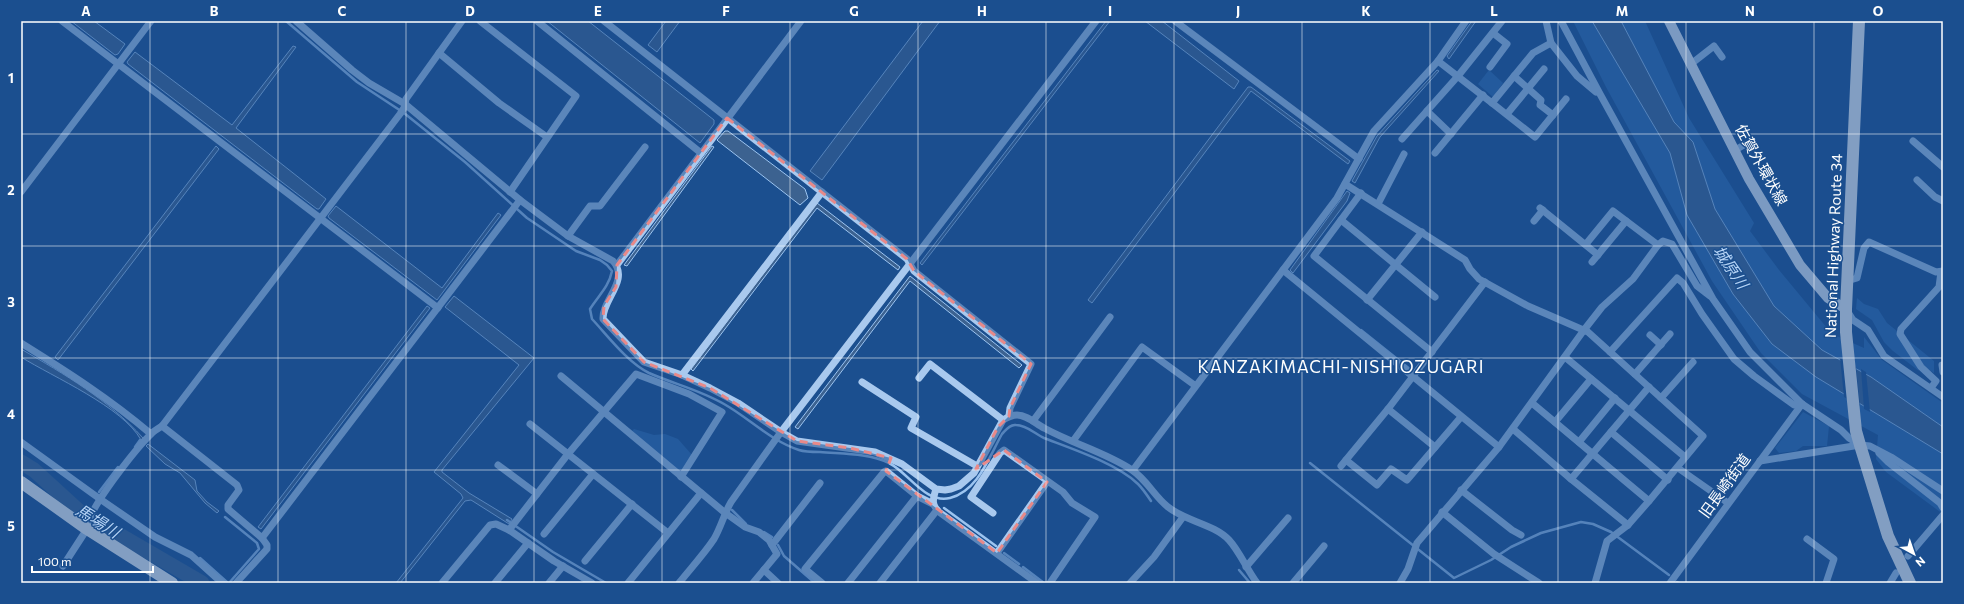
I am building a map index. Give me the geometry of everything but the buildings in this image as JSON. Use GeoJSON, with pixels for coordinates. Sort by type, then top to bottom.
{"type":"FeatureCollection","features":[{"type":"Feature","properties":{"kind":"highway","name":"National Highway Route 34"},"geometry":{"type":"LineString","coordinates":[[1859,21],[1846,332],[1856,431],[1888,536],[1910,583]]}},
{"type":"Feature","properties":{"kind":"highway"},"geometry":{"type":"LineString","coordinates":[[21,482],[172,583]]}},
{"type":"Feature","properties":{"kind":"main road","name":"佐賀外環状線"},"geometry":{"type":"LineString","coordinates":[[1669,21],[1749,179],[1800,265],[1828,298],[1846,309]]}},
{"type":"Feature","properties":{"kind":"street"},"geometry":{"type":"LineString","coordinates":[[62,21],[438,308]]}},
{"type":"Feature","properties":{"kind":"street"},"geometry":{"type":"LineString","coordinates":[[21,192],[151,21]]}},
{"type":"Feature","properties":{"kind":"street"},"geometry":{"type":"LineString","coordinates":[[296,21],[352,70],[510,192],[517,204],[568,236],[605,255],[617,265]]}},
{"type":"Feature","properties":{"kind":"street"},"geometry":{"type":"LineString","coordinates":[[63,566],[87,526],[92,513],[100,500],[151,434],[162,426],[403,109],[406,99],[462,21]]}},
{"type":"Feature","properties":{"kind":"street"},"geometry":{"type":"LineString","coordinates":[[480,21],[576,96],[510,192]]}},
{"type":"Feature","properties":{"kind":"street"},"geometry":{"type":"LineString","coordinates":[[537,21],[701,153]]}},
{"type":"Feature","properties":{"kind":"street"},"geometry":{"type":"LineString","coordinates":[[604,21],[907,259],[914,271],[1031,364],[978,474],[971,497],[993,513]]}},
{"type":"Feature","properties":{"kind":"street"},"geometry":{"type":"LineString","coordinates":[[801,21],[617,265],[618,275],[616,287],[604,306],[603,319],[644,362],[682,375],[738,403],[781,434],[806,443],[875,452],[917,496],[935,499]]}},
{"type":"Feature","properties":{"kind":"street"},"geometry":{"type":"LineString","coordinates":[[679,583],[714,539],[720,528],[724,512],[781,434],[1096,21]]}},
{"type":"Feature","properties":{"kind":"street"},"geometry":{"type":"LineString","coordinates":[[1175,21],[1359,159]]}},
{"type":"Feature","properties":{"kind":"street"},"geometry":{"type":"LineString","coordinates":[[1133,470],[1338,198],[1374,130],[1438,61],[1466,21]]}},
{"type":"Feature","properties":{"kind":"street"},"geometry":{"type":"LineString","coordinates":[[1402,139],[1458,76],[1502,21]]}},
{"type":"Feature","properties":{"kind":"street"},"geometry":{"type":"LineString","coordinates":[[1546,21],[1552,43],[1577,76],[1600,94]]}},
{"type":"Feature","properties":{"kind":"street"},"geometry":{"type":"LineString","coordinates":[[1561,21],[1714,299],[1750,352],[1802,404],[1841,430],[1849,438],[1860,445],[1874,448],[1943,490]]}},
{"type":"Feature","properties":{"kind":"street"},"geometry":{"type":"LineString","coordinates":[[1490,67],[1508,44],[1493,33]]}},
{"type":"Feature","properties":{"kind":"street"},"geometry":{"type":"LineString","coordinates":[[1492,103],[1533,53],[1552,43]]}},
{"type":"Feature","properties":{"kind":"street"},"geometry":{"type":"LineString","coordinates":[[1691,64],[1714,46],[1722,57]]}},
{"type":"Feature","properties":{"kind":"street"},"geometry":{"type":"LineString","coordinates":[[439,53],[499,103],[547,137]]}},
{"type":"Feature","properties":{"kind":"street"},"geometry":{"type":"LineString","coordinates":[[1438,61],[1536,137],[1566,99]]}},
{"type":"Feature","properties":{"kind":"street"},"geometry":{"type":"LineString","coordinates":[[1507,114],[1544,69]]}},
{"type":"Feature","properties":{"kind":"street"},"geometry":{"type":"LineString","coordinates":[[1514,76],[1541,100],[1540,105],[1553,115]]}},
{"type":"Feature","properties":{"kind":"street"},"geometry":{"type":"LineString","coordinates":[[1435,153],[1483,95]]}},
{"type":"Feature","properties":{"kind":"street"},"geometry":{"type":"LineString","coordinates":[[1427,111],[1451,134]]}},
{"type":"Feature","properties":{"kind":"street"},"geometry":{"type":"LineString","coordinates":[[1914,141],[1943,167]]}},
{"type":"Feature","properties":{"kind":"street"},"geometry":{"type":"LineString","coordinates":[[1735,150],[1744,145]]}},
{"type":"Feature","properties":{"kind":"street"},"geometry":{"type":"LineString","coordinates":[[568,236],[590,206],[600,206],[645,147]]}},
{"type":"Feature","properties":{"kind":"street"},"geometry":{"type":"LineString","coordinates":[[1378,204],[1404,154]]}},
{"type":"Feature","properties":{"kind":"street"},"geometry":{"type":"LineString","coordinates":[[1917,180],[1936,197],[1943,201]]}},
{"type":"Feature","properties":{"kind":"street"},"geometry":{"type":"LineString","coordinates":[[1345,184],[1465,260],[1470,269],[1485,282],[1528,306],[1584,330],[1704,436],[1650,502],[1628,525],[1607,541],[1596,583]]}},
{"type":"Feature","properties":{"kind":"street"},"geometry":{"type":"LineString","coordinates":[[682,375],[822,192]]}},
{"type":"Feature","properties":{"kind":"street"},"geometry":{"type":"LineString","coordinates":[[1361,193],[1314,256],[1432,352]]}},
{"type":"Feature","properties":{"kind":"street"},"geometry":{"type":"LineString","coordinates":[[262,538],[517,204]]}},
{"type":"Feature","properties":{"kind":"street"},"geometry":{"type":"LineString","coordinates":[[1534,221],[1541,209],[1598,255]]}},
{"type":"Feature","properties":{"kind":"street"},"geometry":{"type":"LineString","coordinates":[[1586,244],[1613,211],[1658,245]]}},
{"type":"Feature","properties":{"kind":"street"},"geometry":{"type":"LineString","coordinates":[[1341,220],[1435,297]]}},
{"type":"Feature","properties":{"kind":"street"},"geometry":{"type":"LineString","coordinates":[[1592,262],[1626,221]]}},
{"type":"Feature","properties":{"kind":"street"},"geometry":{"type":"LineString","coordinates":[[1367,300],[1422,232]]}},
{"type":"Feature","properties":{"kind":"street"},"geometry":{"type":"LineString","coordinates":[[1400,583],[1408,569],[1416,546],[1442,512],[1499,447],[1602,307],[1633,279],[1663,240],[1672,244],[1697,286],[1714,299]]}},
{"type":"Feature","properties":{"kind":"street"},"geometry":{"type":"LineString","coordinates":[[1847,280],[1857,278],[1864,248],[1869,242],[1936,272],[1942,272],[1939,287],[1901,329],[1900,334],[1921,367],[1940,383],[1931,388]]}},
{"type":"Feature","properties":{"kind":"street"},"geometry":{"type":"LineString","coordinates":[[1284,270],[1499,447]]}},
{"type":"Feature","properties":{"kind":"street"},"geometry":{"type":"LineString","coordinates":[[1610,352],[1677,278],[1683,283],[1702,314],[1734,359],[1754,376],[1794,405],[1802,404]]}},
{"type":"Feature","properties":{"kind":"street"},"geometry":{"type":"LineString","coordinates":[[1341,466],[1388,409],[1485,282]]}},
{"type":"Feature","properties":{"kind":"street"},"geometry":{"type":"LineString","coordinates":[[1846,309],[1853,320],[1868,330],[1884,356],[1943,397]]}},
{"type":"Feature","properties":{"kind":"street"},"geometry":{"type":"LineString","coordinates":[[1033,421],[1110,317]]}},
{"type":"Feature","properties":{"kind":"street"},"geometry":{"type":"LineString","coordinates":[[1635,374],[1670,334]]}},
{"type":"Feature","properties":{"kind":"street"},"geometry":{"type":"LineString","coordinates":[[1650,335],[1661,345]]}},
{"type":"Feature","properties":{"kind":"street"},"geometry":{"type":"LineString","coordinates":[[21,343],[123,410],[151,434]]}},
{"type":"Feature","properties":{"kind":"street"},"geometry":{"type":"LineString","coordinates":[[1073,440],[1142,347],[1193,384]]}},
{"type":"Feature","properties":{"kind":"street"},"geometry":{"type":"LineString","coordinates":[[1565,357],[1630,410],[1685,458]]}},
{"type":"Feature","properties":{"kind":"street"},"geometry":{"type":"LineString","coordinates":[[1661,398],[1692,362]]}},
{"type":"Feature","properties":{"kind":"street"},"geometry":{"type":"LineString","coordinates":[[919,378],[930,364],[1006,418],[1018,415],[1033,421],[1045,429],[1073,440],[1133,470],[1148,483],[1157,496],[1168,507],[1183,517],[1220,532],[1229,540],[1257,583]]}},
{"type":"Feature","properties":{"kind":"street"},"geometry":{"type":"LineString","coordinates":[[509,530],[568,454],[636,374],[689,394],[722,412],[681,477]]}},
{"type":"Feature","properties":{"kind":"street"},"geometry":{"type":"LineString","coordinates":[[561,376],[701,494],[745,527],[759,532],[769,540],[778,554],[753,583]]}},
{"type":"Feature","properties":{"kind":"street"},"geometry":{"type":"LineString","coordinates":[[1556,422],[1591,378]]}},
{"type":"Feature","properties":{"kind":"street"},"geometry":{"type":"LineString","coordinates":[[862,382],[916,417],[911,428],[978,474]]}},
{"type":"Feature","properties":{"kind":"street"},"geometry":{"type":"LineString","coordinates":[[1571,479],[1649,387]]}},
{"type":"Feature","properties":{"kind":"street"},"geometry":{"type":"LineString","coordinates":[[1579,442],[1615,398]]}},
{"type":"Feature","properties":{"kind":"street"},"geometry":{"type":"LineString","coordinates":[[1532,403],[1650,502]]}},
{"type":"Feature","properties":{"kind":"street","name":"旧長崎街道"},"geometry":{"type":"LineString","coordinates":[[1670,583],[1802,404]]}},
{"type":"Feature","properties":{"kind":"street"},"geometry":{"type":"LineString","coordinates":[[1388,409],[1435,447]]}},
{"type":"Feature","properties":{"kind":"street"},"geometry":{"type":"LineString","coordinates":[[1346,460],[1377,485],[1391,469],[1407,480],[1461,417]]}},
{"type":"Feature","properties":{"kind":"street"},"geometry":{"type":"LineString","coordinates":[[530,424],[668,533]]}},
{"type":"Feature","properties":{"kind":"street"},"geometry":{"type":"LineString","coordinates":[[162,426],[237,485],[239,490],[228,505],[228,509],[267,544],[267,549],[236,583]]}},
{"type":"Feature","properties":{"kind":"street"},"geometry":{"type":"LineString","coordinates":[[1513,429],[1571,479],[1628,525]]}},
{"type":"Feature","properties":{"kind":"street"},"geometry":{"type":"LineString","coordinates":[[1611,432],[1668,480]]}},
{"type":"Feature","properties":{"kind":"street"},"geometry":{"type":"LineString","coordinates":[[21,442],[100,500],[155,537],[191,555],[222,583]]}},
{"type":"Feature","properties":{"kind":"street"},"geometry":{"type":"LineString","coordinates":[[1760,461],[1860,445]]}},
{"type":"Feature","properties":{"kind":"street"},"geometry":{"type":"LineString","coordinates":[[1874,448],[1888,462],[1943,508]]}},
{"type":"Feature","properties":{"kind":"street"},"geometry":{"type":"LineString","coordinates":[[880,583],[935,499],[945,490],[955,487],[978,474],[1004,450],[1063,492],[1072,503],[1095,518],[1050,583]]}},
{"type":"Feature","properties":{"kind":"street"},"geometry":{"type":"LineString","coordinates":[[888,464],[935,499],[997,553],[1037,583]]}},
{"type":"Feature","properties":{"kind":"street"},"geometry":{"type":"LineString","coordinates":[[822,583],[805,569],[888,464]]}},
{"type":"Feature","properties":{"kind":"street"},"geometry":{"type":"LineString","coordinates":[[498,465],[537,494]]}},
{"type":"Feature","properties":{"kind":"street"},"geometry":{"type":"LineString","coordinates":[[1678,468],[1728,504]]}},
{"type":"Feature","properties":{"kind":"street"},"geometry":{"type":"LineString","coordinates":[[544,534],[593,474]]}},
{"type":"Feature","properties":{"kind":"street"},"geometry":{"type":"LineString","coordinates":[[997,553],[1047,482]]}},
{"type":"Feature","properties":{"kind":"street"},"geometry":{"type":"LineString","coordinates":[[772,545],[820,483]]}},
{"type":"Feature","properties":{"kind":"street"},"geometry":{"type":"LineString","coordinates":[[1461,490],[1521,536]]}},
{"type":"Feature","properties":{"kind":"street"},"geometry":{"type":"LineString","coordinates":[[628,583],[701,494]]}},
{"type":"Feature","properties":{"kind":"street"},"geometry":{"type":"LineString","coordinates":[[848,583],[917,496]]}},
{"type":"Feature","properties":{"kind":"street"},"geometry":{"type":"LineString","coordinates":[[585,561],[632,504]]}},
{"type":"Feature","properties":{"kind":"street"},"geometry":{"type":"LineString","coordinates":[[1442,512],[1494,554],[1539,583]]}},
{"type":"Feature","properties":{"kind":"street"},"geometry":{"type":"LineString","coordinates":[[1908,556],[1943,515]]}},
{"type":"Feature","properties":{"kind":"street"},"geometry":{"type":"LineString","coordinates":[[1130,583],[1154,557],[1183,517]]}},
{"type":"Feature","properties":{"kind":"street"},"geometry":{"type":"LineString","coordinates":[[1246,567],[1288,518]]}},
{"type":"Feature","properties":{"kind":"street"},"geometry":{"type":"LineString","coordinates":[[442,583],[490,525],[496,524],[509,530],[563,566],[582,581],[592,583]]}},
{"type":"Feature","properties":{"kind":"street"},"geometry":{"type":"LineString","coordinates":[[1806,540],[1834,559],[1826,583]]}},
{"type":"Feature","properties":{"kind":"street"},"geometry":{"type":"LineString","coordinates":[[495,583],[528,543]]}},
{"type":"Feature","properties":{"kind":"street"},"geometry":{"type":"LineString","coordinates":[[1293,583],[1324,546]]}},
{"type":"Feature","properties":{"kind":"street"},"geometry":{"type":"LineString","coordinates":[[549,583],[563,566]]}},
{"type":"Feature","properties":{"kind":"street"},"geometry":{"type":"LineString","coordinates":[[764,570],[778,583]]}},
{"type":"Feature","properties":{"kind":"street"},"geometry":{"type":"LineString","coordinates":[[1890,583],[1896,573]]}},
{"type":"Feature","properties":{"kind":"highlighted area"},"geometry":{"type":"Polygon","coordinates":[[[727,118],[907,259],[914,271],[1031,364],[1010,408],[1009,416],[998,427],[976,469],[1004,450],[1047,482],[997,553],[886,471],[891,458],[850,448],[797,441],[710,388],[644,362],[603,319],[604,306],[616,287],[617,265],[727,118]]]}},
{"type":"Feature","properties":{"kind":"shaded area"},"geometry":{"type":"Polygon","coordinates":[[[1573,21],[1592,21],[1670,153],[1687,215],[1733,294],[1772,344],[1816,377],[1943,454],[1943,514],[1886,472],[1876,459],[1878,435],[1802,394],[1761,353],[1712,281],[1606,87],[1573,21]]]}},
{"type":"Feature","properties":{"kind":"shaded area"},"geometry":{"type":"Polygon","coordinates":[[[1621,21],[1645,21],[1689,118],[1754,223],[1750,231],[1779,270],[1832,334],[1864,348],[1864,337],[1882,360],[1943,403],[1943,427],[1871,377],[1822,350],[1774,306],[1715,209],[1693,142],[1674,122],[1621,21]]]}},
{"type":"Feature","properties":{"kind":"shaded area"},"geometry":{"type":"Polygon","coordinates":[[[1489,70],[1503,83],[1493,97],[1478,84],[1489,70]]]}},
{"type":"Feature","properties":{"kind":"shaded area"},"geometry":{"type":"Polygon","coordinates":[[[1857,298],[1864,304],[1878,309],[1887,323],[1934,361],[1934,373],[1914,361],[1919,371],[1893,351],[1884,342],[1872,320],[1856,309],[1857,298]]]}},
{"type":"Feature","properties":{"kind":"shaded area"},"geometry":{"type":"Polygon","coordinates":[[[1803,412],[1829,426],[1827,446],[1803,446],[1796,451],[1779,453],[1775,448],[1803,412]]]}},
{"type":"Feature","properties":{"kind":"shaded area"},"geometry":{"type":"Polygon","coordinates":[[[634,429],[654,435],[665,434],[678,439],[692,455],[681,473],[631,432],[634,429]]]}},
{"type":"Feature","properties":{"kind":"water"},"geometry":{"type":"Polygon","coordinates":[[[71,21],[94,21],[125,44],[118,54],[115,55],[71,21]]]}},
{"type":"Feature","properties":{"kind":"water"},"geometry":{"type":"Polygon","coordinates":[[[547,21],[588,21],[714,120],[714,124],[700,143],[547,21]]]}},
{"type":"Feature","properties":{"kind":"water"},"geometry":{"type":"Polygon","coordinates":[[[666,21],[680,21],[657,52],[648,45],[666,21]]]}},
{"type":"Feature","properties":{"kind":"water"},"geometry":{"type":"Polygon","coordinates":[[[923,21],[940,21],[822,180],[810,171],[923,21]]]}},
{"type":"Feature","properties":{"kind":"water"},"geometry":{"type":"Polygon","coordinates":[[[1106,21],[1110,21],[922,265],[920,263],[1106,21]]]}},
{"type":"Feature","properties":{"kind":"water"},"geometry":{"type":"Polygon","coordinates":[[[1145,21],[1162,21],[1239,81],[1234,89],[1145,21]]]}},
{"type":"Feature","properties":{"kind":"water"},"geometry":{"type":"Polygon","coordinates":[[[1472,21],[1476,21],[1449,59],[1447,56],[1472,21]]]}},
{"type":"Feature","properties":{"kind":"water","name":"城原川"},"geometry":{"type":"Polygon","coordinates":[[[1592,21],[1621,21],[1674,122],[1693,142],[1715,209],[1774,306],[1822,350],[1871,377],[1943,427],[1943,454],[1816,377],[1772,344],[1733,294],[1687,215],[1670,153],[1592,21]]]}},
{"type":"Feature","properties":{"kind":"water"},"geometry":{"type":"Polygon","coordinates":[[[293,46],[296,47],[236,128],[326,199],[319,209],[317,209],[127,62],[135,52],[232,125],[293,46]]]}},
{"type":"Feature","properties":{"kind":"water"},"geometry":{"type":"Polygon","coordinates":[[[1437,70],[1439,71],[1380,137],[1355,183],[1352,181],[1377,136],[1437,70]]]}},
{"type":"Feature","properties":{"kind":"water"},"geometry":{"type":"Polygon","coordinates":[[[1248,87],[1251,87],[1350,161],[1348,164],[1251,91],[1092,303],[1088,300],[1248,87]]]}},
{"type":"Feature","properties":{"kind":"water"},"geometry":{"type":"Polygon","coordinates":[[[725,131],[728,131],[805,189],[808,198],[800,205],[718,141],[717,140],[725,131]]]}},
{"type":"Feature","properties":{"kind":"water"},"geometry":{"type":"Polygon","coordinates":[[[216,146],[219,149],[58,360],[55,357],[216,146]]]}},
{"type":"Feature","properties":{"kind":"water"},"geometry":{"type":"Polygon","coordinates":[[[712,146],[714,147],[627,266],[624,265],[712,146]]]}},
{"type":"Feature","properties":{"kind":"water"},"geometry":{"type":"Polygon","coordinates":[[[1347,191],[1350,193],[1347,201],[1293,273],[1290,270],[1347,191]]]}},
{"type":"Feature","properties":{"kind":"water"},"geometry":{"type":"Polygon","coordinates":[[[817,203],[900,267],[898,270],[817,208],[693,371],[691,369],[817,203]]]}},
{"type":"Feature","properties":{"kind":"water"},"geometry":{"type":"Polygon","coordinates":[[[336,206],[442,288],[498,213],[501,215],[437,300],[329,218],[328,216],[336,206]]]}},
{"type":"Feature","properties":{"kind":"water"},"geometry":{"type":"Polygon","coordinates":[[[910,276],[1022,365],[1019,368],[910,281],[798,429],[795,427],[910,276]]]}},
{"type":"Feature","properties":{"kind":"water"},"geometry":{"type":"Polygon","coordinates":[[[454,296],[534,358],[442,470],[442,472],[469,493],[512,519],[509,524],[471,500],[465,501],[400,583],[396,583],[463,498],[461,494],[434,472],[519,365],[445,307],[454,296]]]}},
{"type":"Feature","properties":{"kind":"water"},"geometry":{"type":"Polygon","coordinates":[[[427,306],[430,308],[261,529],[258,527],[427,306]]]}},
{"type":"Feature","properties":{"kind":"water"},"geometry":{"type":"Polygon","coordinates":[[[21,349],[70,378],[101,400],[130,424],[143,438],[141,440],[132,428],[104,405],[21,357],[21,349]]]}},
{"type":"Feature","properties":{"kind":"water"},"geometry":{"type":"Polygon","coordinates":[[[148,444],[195,480],[197,491],[207,502],[219,511],[217,513],[205,503],[180,473],[165,464],[146,446],[148,444]]]}},
{"type":"Feature","properties":{"kind":"pier"},"geometry":{"type":"Polygon","coordinates":[[[1840,358],[1856,367],[1860,406],[1844,397],[1840,358]]]}},
{"type":"Feature","properties":{"kind":"pier"},"geometry":{"type":"Polygon","coordinates":[[[1861,369],[1866,372],[1870,412],[1864,409],[1861,369]]]}},
{"type":"Feature","properties":{"kind":"waterway"},"geometry":{"type":"LineString","coordinates":[[286,21],[357,82],[404,113],[465,162],[527,218],[576,251],[600,260],[607,265],[612,271],[611,277],[606,287],[590,309],[592,319],[633,363],[649,373],[715,399],[779,441],[799,450],[872,457],[889,463],[925,492],[941,499],[950,498],[960,494],[968,488],[982,472],[1002,434],[1012,425],[1020,425],[1044,438],[1093,457],[1119,470],[1138,484],[1151,501]]}},
{"type":"Feature","properties":{"kind":"waterway"},"geometry":{"type":"LineString","coordinates":[[1361,330],[1411,370]]}},
{"type":"Feature","properties":{"kind":"waterway"},"geometry":{"type":"LineString","coordinates":[[135,447],[140,440]]}},
{"type":"Feature","properties":{"kind":"waterway","name":"馬場川"},"geometry":{"type":"LineString","coordinates":[[21,462],[34,470],[80,512],[202,583]]}},
{"type":"Feature","properties":{"kind":"waterway"},"geometry":{"type":"LineString","coordinates":[[1310,463],[1454,578],[1491,560],[1511,547],[1541,533],[1581,522],[1593,524],[1611,532],[1669,575]]}},
{"type":"Feature","properties":{"kind":"waterway"},"geometry":{"type":"LineString","coordinates":[[99,492],[118,467]]}},
{"type":"Feature","properties":{"kind":"waterway"},"geometry":{"type":"LineString","coordinates":[[944,508],[996,546]]}},
{"type":"Feature","properties":{"kind":"waterway"},"geometry":{"type":"LineString","coordinates":[[732,510],[746,524]]}},
{"type":"Feature","properties":{"kind":"waterway"},"geometry":{"type":"LineString","coordinates":[[225,517],[257,543],[259,549],[229,583]]}},
{"type":"Feature","properties":{"kind":"waterway"},"geometry":{"type":"LineString","coordinates":[[507,520],[553,552],[606,583]]}},
{"type":"Feature","properties":{"kind":"waterway"},"geometry":{"type":"LineString","coordinates":[[764,532],[772,537]]}},
{"type":"Feature","properties":{"kind":"waterway"},"geometry":{"type":"LineString","coordinates":[[778,545],[784,556],[815,583]]}},
{"type":"Feature","properties":{"kind":"waterway"},"geometry":{"type":"LineString","coordinates":[[1004,553],[1019,564]]}},
{"type":"Feature","properties":{"kind":"waterway"},"geometry":{"type":"LineString","coordinates":[[200,558],[228,583]]}},
{"type":"Feature","properties":{"kind":"waterway"},"geometry":{"type":"LineString","coordinates":[[1023,567],[1044,583]]}},
{"type":"Feature","properties":{"kind":"waterway"},"geometry":{"type":"LineString","coordinates":[[1239,570],[1250,583]]}},
{"type":"Feature","properties":{"kind":"district","name":"KANZAKIMACHI-NISHIOZUGARI"},"geometry":{"type":"Point","coordinates":[1341,367]}}]}
